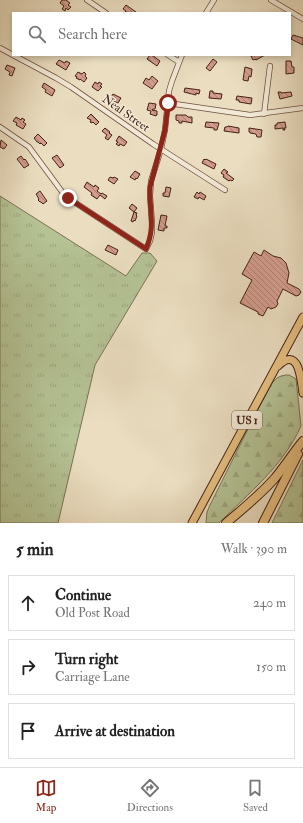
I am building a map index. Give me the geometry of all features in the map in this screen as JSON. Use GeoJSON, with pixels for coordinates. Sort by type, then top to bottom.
{"type":"FeatureCollection","features":[{"type":"Feature","properties":{"kind":"highway"},"geometry":{"type":"LineString","coordinates":[[226,523],[270,483],[281,471],[303,440]]}},
{"type":"Feature","properties":{"kind":"highway"},"geometry":{"type":"LineString","coordinates":[[263,523],[303,444]]}},
{"type":"Feature","properties":{"kind":"main road","name":"US 1"},"geometry":{"type":"LineString","coordinates":[[192,523],[303,317]]}},
{"type":"Feature","properties":{"kind":"main road"},"geometry":{"type":"LineString","coordinates":[[275,369],[285,360],[294,361],[298,367],[303,393]]}},
{"type":"Feature","properties":{"kind":"main road"},"geometry":{"type":"LineString","coordinates":[[303,379],[303,397]]}},
{"type":"Feature","properties":{"kind":"street"},"geometry":{"type":"LineString","coordinates":[[87,0],[105,12]]}},
{"type":"Feature","properties":{"kind":"street"},"geometry":{"type":"LineString","coordinates":[[207,12],[214,0]]}},
{"type":"Feature","properties":{"kind":"street"},"geometry":{"type":"LineString","coordinates":[[271,0],[303,19]]}},
{"type":"Feature","properties":{"kind":"street","name":"Neal Street"},"geometry":{"type":"LineString","coordinates":[[0,48],[12,54]]}},
{"type":"Feature","properties":{"kind":"street","name":"Neal Street"},"geometry":{"type":"LineString","coordinates":[[15,56],[71,87],[161,149],[225,190]]}},
{"type":"Feature","properties":{"kind":"street"},"geometry":{"type":"LineString","coordinates":[[170,56],[179,62]]}},
{"type":"Feature","properties":{"kind":"street"},"geometry":{"type":"LineString","coordinates":[[0,126],[29,147],[68,198],[146,249],[152,232],[150,187],[165,130],[172,81],[182,56]]}},
{"type":"Feature","properties":{"kind":"street"},"geometry":{"type":"LineString","coordinates":[[264,114],[270,66]]}},
{"type":"Feature","properties":{"kind":"street"},"geometry":{"type":"LineString","coordinates":[[168,103],[250,115],[303,108]]}},
{"type":"Feature","properties":{"kind":"green space"},"geometry":{"type":"Polygon","coordinates":[[[0,196],[126,276],[142,253],[150,253],[157,261],[95,365],[58,523],[0,523],[0,196]]]}},
{"type":"Feature","properties":{"kind":"green space"},"geometry":{"type":"Polygon","coordinates":[[[286,375],[296,379],[301,426],[294,440],[275,466],[219,523],[206,523],[207,512],[210,505],[272,383],[277,378],[286,375]]]}},
{"type":"Feature","properties":{"kind":"green space"},"geometry":{"type":"Polygon","coordinates":[[[303,460],[303,523],[272,523],[303,460]]]}},
{"type":"Feature","properties":{"kind":"building"},"geometry":{"type":"Polygon","coordinates":[[[62,0],[66,0],[70,3],[68,5],[71,7],[68,10],[66,8],[65,11],[62,9],[64,6],[60,3],[62,0]]]}},
{"type":"Feature","properties":{"kind":"building"},"geometry":{"type":"Polygon","coordinates":[[[126,5],[136,12],[125,12],[126,11],[123,9],[126,5]]]}},
{"type":"Feature","properties":{"kind":"building"},"geometry":{"type":"Polygon","coordinates":[[[293,35],[303,38],[303,45],[291,39],[293,35]]]}},
{"type":"Feature","properties":{"kind":"building"},"geometry":{"type":"Polygon","coordinates":[[[149,56],[153,56],[160,61],[157,66],[147,59],[149,56]]]}},
{"type":"Feature","properties":{"kind":"building"},"geometry":{"type":"Polygon","coordinates":[[[251,56],[263,56],[256,60],[253,60],[251,56]]]}},
{"type":"Feature","properties":{"kind":"building"},"geometry":{"type":"Polygon","coordinates":[[[213,59],[217,62],[210,71],[206,68],[213,59]]]}},
{"type":"Feature","properties":{"kind":"building"},"geometry":{"type":"Polygon","coordinates":[[[59,60],[65,63],[66,61],[70,63],[66,70],[56,64],[59,60]]]}},
{"type":"Feature","properties":{"kind":"building"},"geometry":{"type":"Polygon","coordinates":[[[286,61],[291,61],[292,67],[294,67],[294,73],[286,74],[286,61]]]}},
{"type":"Feature","properties":{"kind":"building"},"geometry":{"type":"Polygon","coordinates":[[[7,65],[15,68],[12,76],[9,75],[10,72],[5,69],[7,65]]]}},
{"type":"Feature","properties":{"kind":"building"},"geometry":{"type":"Polygon","coordinates":[[[245,67],[252,69],[251,77],[249,76],[248,81],[243,80],[245,67]]]}},
{"type":"Feature","properties":{"kind":"building"},"geometry":{"type":"Polygon","coordinates":[[[78,72],[82,74],[84,72],[86,74],[85,76],[87,78],[84,82],[76,78],[77,77],[75,76],[78,72]]]}},
{"type":"Feature","properties":{"kind":"building"},"geometry":{"type":"Polygon","coordinates":[[[152,76],[158,81],[152,89],[143,83],[146,78],[149,80],[152,76]]]}},
{"type":"Feature","properties":{"kind":"building"},"geometry":{"type":"Polygon","coordinates":[[[95,82],[102,84],[100,86],[102,87],[98,91],[92,87],[95,82]]]}},
{"type":"Feature","properties":{"kind":"building"},"geometry":{"type":"Polygon","coordinates":[[[44,83],[55,90],[52,96],[45,92],[46,90],[42,87],[44,83]]]}},
{"type":"Feature","properties":{"kind":"building"},"geometry":{"type":"Polygon","coordinates":[[[185,88],[200,90],[199,94],[196,93],[196,95],[184,92],[185,88]]]}},
{"type":"Feature","properties":{"kind":"building"},"geometry":{"type":"Polygon","coordinates":[[[210,91],[213,91],[213,93],[222,94],[221,99],[209,98],[210,91]]]}},
{"type":"Feature","properties":{"kind":"building"},"geometry":{"type":"Polygon","coordinates":[[[278,92],[291,92],[292,96],[280,99],[278,92]]]}},
{"type":"Feature","properties":{"kind":"building"},"geometry":{"type":"Polygon","coordinates":[[[113,94],[121,98],[118,103],[110,99],[113,94]]]}},
{"type":"Feature","properties":{"kind":"building"},"geometry":{"type":"Polygon","coordinates":[[[237,96],[252,98],[251,104],[239,102],[239,100],[236,100],[237,96]]]}},
{"type":"Feature","properties":{"kind":"building"},"geometry":{"type":"Polygon","coordinates":[[[149,103],[156,104],[155,109],[152,110],[157,111],[156,116],[150,114],[151,111],[147,110],[149,103]]]}},
{"type":"Feature","properties":{"kind":"building"},"geometry":{"type":"Polygon","coordinates":[[[91,114],[99,122],[96,125],[93,122],[90,122],[91,120],[87,118],[91,114]]]}},
{"type":"Feature","properties":{"kind":"building"},"geometry":{"type":"Polygon","coordinates":[[[176,115],[186,115],[188,117],[192,117],[192,123],[182,121],[182,123],[179,123],[179,121],[176,120],[176,115]]]}},
{"type":"Feature","properties":{"kind":"building"},"geometry":{"type":"Polygon","coordinates":[[[16,117],[21,120],[22,118],[25,120],[23,122],[26,124],[23,129],[16,125],[17,123],[13,121],[16,117]]]}},
{"type":"Feature","properties":{"kind":"building"},"geometry":{"type":"Polygon","coordinates":[[[206,122],[219,123],[217,130],[214,130],[214,128],[205,127],[206,122]]]}},
{"type":"Feature","properties":{"kind":"building"},"geometry":{"type":"Polygon","coordinates":[[[285,122],[285,130],[283,130],[283,128],[275,129],[275,125],[277,125],[277,123],[285,122]]]}},
{"type":"Feature","properties":{"kind":"building"},"geometry":{"type":"Polygon","coordinates":[[[228,126],[239,128],[239,133],[224,131],[225,127],[228,126]]]}},
{"type":"Feature","properties":{"kind":"building"},"geometry":{"type":"Polygon","coordinates":[[[105,128],[112,135],[108,140],[105,138],[107,135],[102,131],[105,128]]]}},
{"type":"Feature","properties":{"kind":"building"},"geometry":{"type":"Polygon","coordinates":[[[249,128],[262,130],[261,137],[257,137],[256,134],[250,133],[249,128]]]}},
{"type":"Feature","properties":{"kind":"building"},"geometry":{"type":"Polygon","coordinates":[[[38,134],[47,143],[44,146],[37,142],[34,138],[38,134]]]}},
{"type":"Feature","properties":{"kind":"building"},"geometry":{"type":"Polygon","coordinates":[[[119,136],[127,142],[124,146],[120,144],[119,146],[116,144],[119,136]]]}},
{"type":"Feature","properties":{"kind":"building"},"geometry":{"type":"Polygon","coordinates":[[[1,140],[7,145],[4,149],[0,147],[1,140]]]}},
{"type":"Feature","properties":{"kind":"building"},"geometry":{"type":"Polygon","coordinates":[[[57,155],[64,165],[60,168],[52,158],[57,155]]]}},
{"type":"Feature","properties":{"kind":"building"},"geometry":{"type":"Polygon","coordinates":[[[21,156],[29,165],[24,168],[17,159],[21,156]]]}},
{"type":"Feature","properties":{"kind":"building"},"geometry":{"type":"Polygon","coordinates":[[[204,159],[216,164],[214,169],[202,163],[204,159]]]}},
{"type":"Feature","properties":{"kind":"building"},"geometry":{"type":"Polygon","coordinates":[[[224,169],[228,172],[226,173],[234,179],[232,181],[229,181],[223,177],[224,175],[221,173],[224,169]]]}},
{"type":"Feature","properties":{"kind":"building"},"geometry":{"type":"Polygon","coordinates":[[[135,171],[140,174],[135,180],[130,177],[135,171]]]}},
{"type":"Feature","properties":{"kind":"building"},"geometry":{"type":"Polygon","coordinates":[[[110,177],[118,179],[114,184],[108,180],[110,177]]]}},
{"type":"Feature","properties":{"kind":"building"},"geometry":{"type":"Polygon","coordinates":[[[87,182],[94,187],[95,185],[99,188],[97,191],[107,196],[105,199],[100,195],[97,199],[91,195],[92,193],[84,187],[87,182]]]}},
{"type":"Feature","properties":{"kind":"building"},"geometry":{"type":"Polygon","coordinates":[[[166,187],[171,188],[169,197],[163,196],[166,187]]]}},
{"type":"Feature","properties":{"kind":"building"},"geometry":{"type":"Polygon","coordinates":[[[40,191],[47,201],[43,204],[38,200],[39,199],[36,194],[40,191]]]}},
{"type":"Feature","properties":{"kind":"building"},"geometry":{"type":"Polygon","coordinates":[[[197,192],[199,194],[200,192],[206,196],[204,200],[199,197],[198,199],[194,197],[197,192]]]}},
{"type":"Feature","properties":{"kind":"building"},"geometry":{"type":"Polygon","coordinates":[[[132,204],[137,208],[134,212],[129,208],[132,204]]]}},
{"type":"Feature","properties":{"kind":"building"},"geometry":{"type":"Polygon","coordinates":[[[134,212],[137,213],[137,216],[133,222],[131,221],[134,212]]]}},
{"type":"Feature","properties":{"kind":"building"},"geometry":{"type":"Polygon","coordinates":[[[161,215],[167,216],[165,226],[167,226],[167,228],[164,228],[164,231],[158,230],[161,215]]]}},
{"type":"Feature","properties":{"kind":"building"},"geometry":{"type":"Polygon","coordinates":[[[108,245],[118,250],[116,255],[105,250],[108,245]]]}},
{"type":"Feature","properties":{"kind":"building"},"geometry":{"type":"Polygon","coordinates":[[[264,250],[273,256],[281,258],[286,263],[289,273],[287,283],[299,289],[301,292],[296,296],[283,289],[277,301],[278,304],[276,307],[271,309],[268,307],[263,316],[240,303],[252,280],[242,274],[254,252],[261,256],[264,250]]]}},
{"type":"Feature","properties":{"kind":"route"},"geometry":{"type":"LineString","coordinates":[[68,198],[146,249],[152,232],[150,187],[161,149],[168,103]]}}]}
